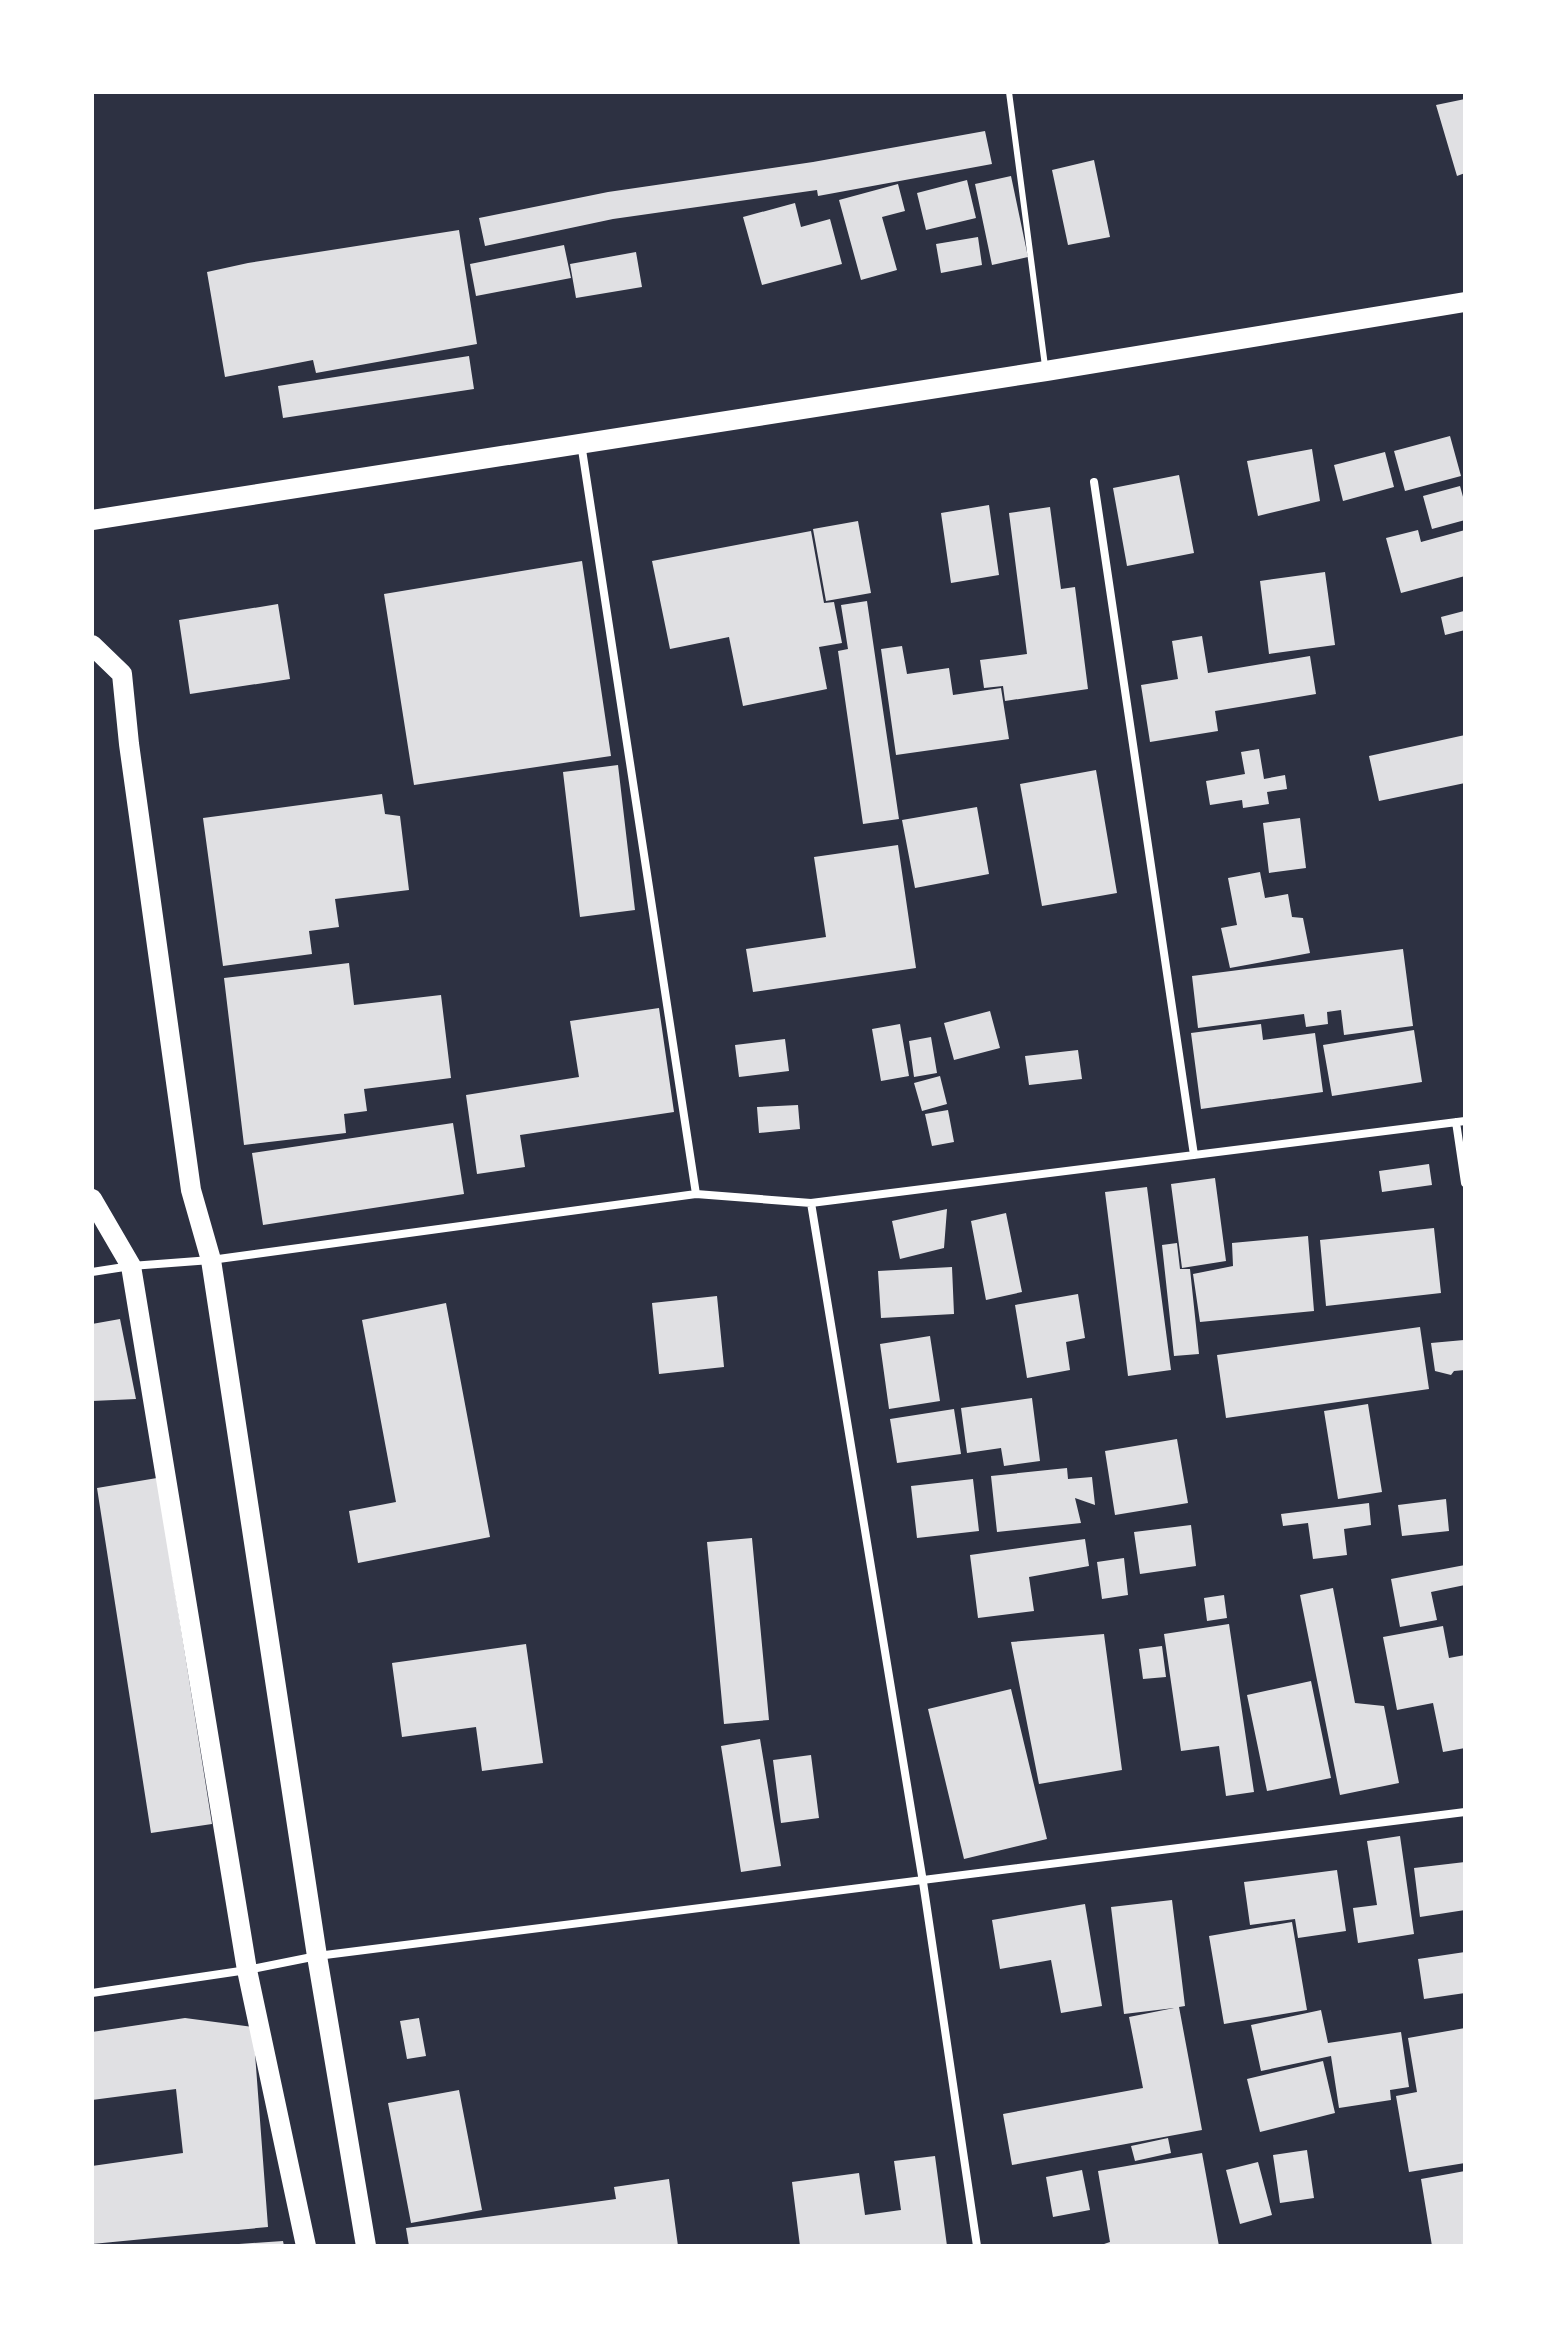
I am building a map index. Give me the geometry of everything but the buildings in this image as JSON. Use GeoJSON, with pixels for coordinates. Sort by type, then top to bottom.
{"type":"FeatureCollection","features":[{"type":"Feature","properties":{"kind":"main road"},"geometry":{"type":"LineString","coordinates":[[92,520],[1046,371],[1465,302]]}},
{"type":"Feature","properties":{"kind":"main road"},"geometry":{"type":"LineString","coordinates":[[92,645],[122,674],[191,1190],[211,1260],[317,1956],[366,2246]]}},
{"type":"Feature","properties":{"kind":"main road"},"geometry":{"type":"LineString","coordinates":[[92,1199],[131,1266],[247,1970],[306,2246]]}},
{"type":"Feature","properties":{"kind":"street"},"geometry":{"type":"LineString","coordinates":[[581,442],[696,1194]]}},
{"type":"Feature","properties":{"kind":"street"},"geometry":{"type":"LineString","coordinates":[[1094,482],[1194,1155]]}},
{"type":"Feature","properties":{"kind":"street"},"geometry":{"type":"LineString","coordinates":[[92,1272],[211,1260],[696,1194],[811,1203],[1461,1122],[1465,1183]]}},
{"type":"Feature","properties":{"kind":"street"},"geometry":{"type":"LineString","coordinates":[[811,1203],[923,1882],[977,2246]]}},
{"type":"Feature","properties":{"kind":"street"},"geometry":{"type":"LineString","coordinates":[[92,1993],[247,1970],[317,1956],[1465,1812]]}},
{"type":"Feature","properties":{"kind":"lane"},"geometry":{"type":"LineString","coordinates":[[1009,92],[1046,371]]}}]}
